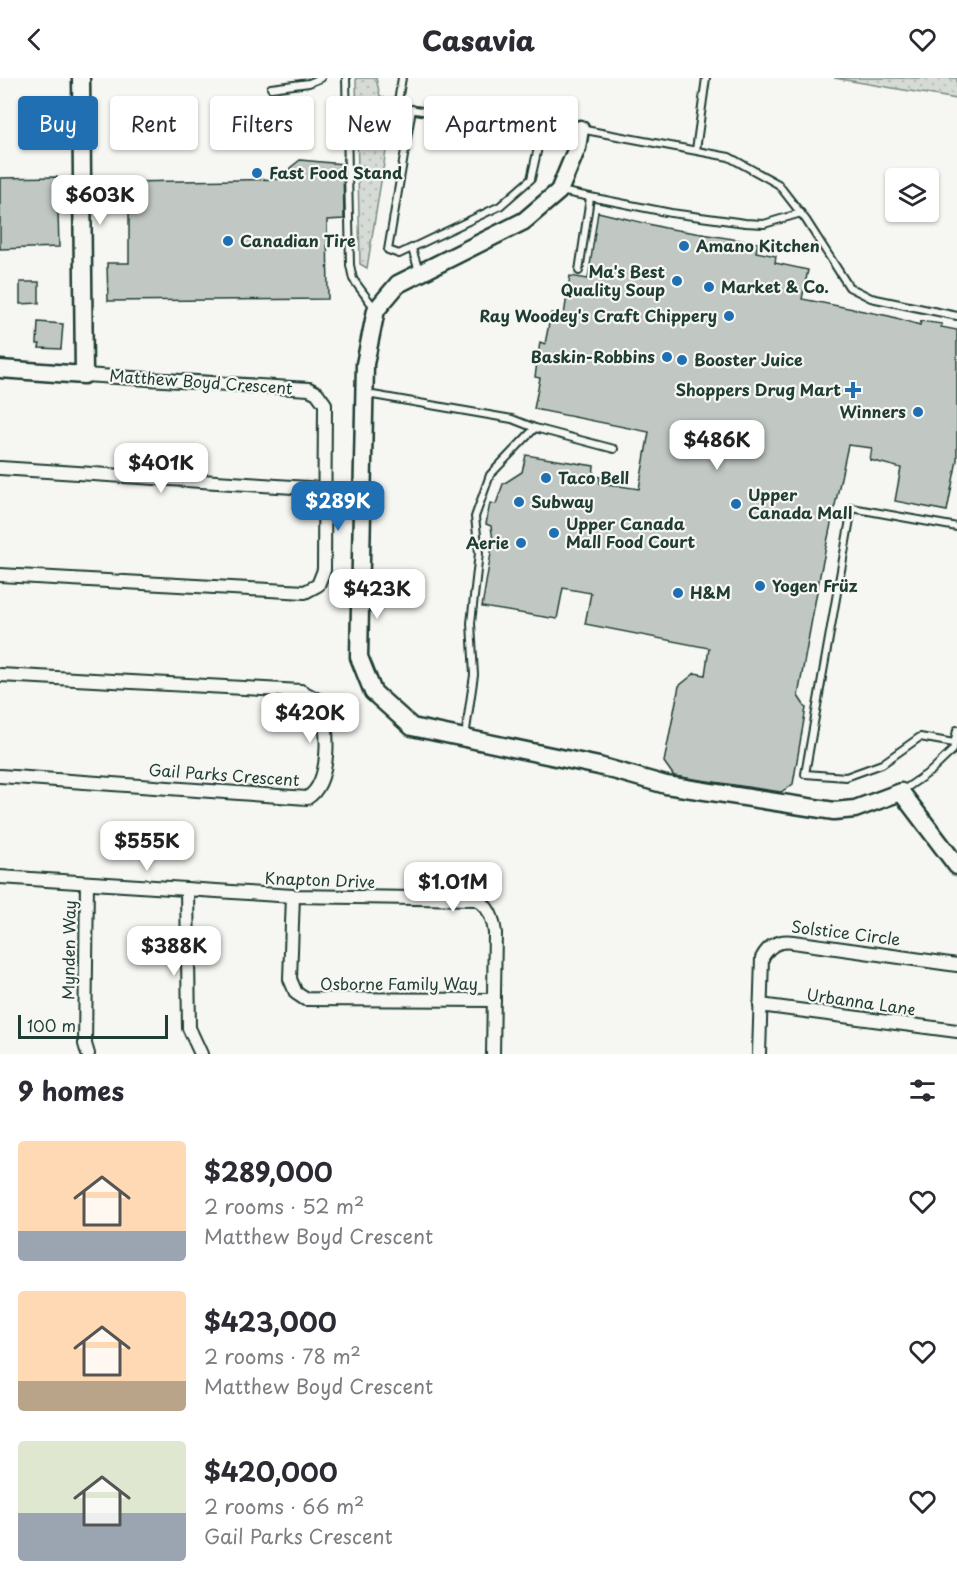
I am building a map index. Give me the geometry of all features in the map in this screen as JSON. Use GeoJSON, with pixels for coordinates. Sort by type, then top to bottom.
{"type":"FeatureCollection","features":[{"type":"Feature","properties":{"kind":"street"},"geometry":{"type":"LineString","coordinates":[[81,78],[84,375]]}},
{"type":"Feature","properties":{"kind":"street"},"geometry":{"type":"LineString","coordinates":[[580,129],[577,148],[559,191],[524,221],[398,284],[376,310],[365,364],[359,657],[374,692],[412,727],[599,766],[666,785],[834,811],[855,809],[901,792],[957,866]]}},
{"type":"Feature","properties":{"kind":"street","name":"Matthew Boyd Crescent"},"geometry":{"type":"LineString","coordinates":[[0,369],[309,389],[317,393],[325,404],[322,489],[324,570],[318,585],[305,592],[0,576]]}},
{"type":"Feature","properties":{"kind":"street"},"geometry":{"type":"LineString","coordinates":[[0,468],[322,489]]}},
{"type":"Feature","properties":{"kind":"street","name":"Gail Parks Crescent"},"geometry":{"type":"LineString","coordinates":[[0,675],[301,692],[320,701],[326,717],[324,776],[314,793],[307,798],[0,776]]}},
{"type":"Feature","properties":{"kind":"street","name":"Knapton Drive"},"geometry":{"type":"LineString","coordinates":[[0,877],[293,896],[476,899],[485,904],[494,921],[494,1054]]}},
{"type":"Feature","properties":{"kind":"street","name":"Mynden Way"},"geometry":{"type":"LineString","coordinates":[[87,883],[85,1044],[88,1054]]}},
{"type":"Feature","properties":{"kind":"street"},"geometry":{"type":"LineString","coordinates":[[187,889],[189,1028],[201,1054]]}},
{"type":"Feature","properties":{"kind":"street","name":"Osborne Family Way"},"geometry":{"type":"LineString","coordinates":[[293,896],[290,980],[291,986],[305,999],[494,1000]]}},
{"type":"Feature","properties":{"kind":"street","name":"Solstice Circle"},"geometry":{"type":"LineString","coordinates":[[759,1054],[762,958],[769,948],[782,942],[957,965]]}},
{"type":"Feature","properties":{"kind":"street","name":"Urbanna Lane"},"geometry":{"type":"LineString","coordinates":[[760,1005],[957,1031]]}},
{"type":"Feature","properties":{"kind":"lane"},"geometry":{"type":"LineString","coordinates":[[271,88],[309,83],[321,78]]}},
{"type":"Feature","properties":{"kind":"lane"},"geometry":{"type":"LineString","coordinates":[[346,78],[350,265],[353,279],[376,310]]}},
{"type":"Feature","properties":{"kind":"lane"},"geometry":{"type":"LineString","coordinates":[[399,96],[402,78]]}},
{"type":"Feature","properties":{"kind":"lane"},"geometry":{"type":"LineString","coordinates":[[696,150],[706,78]]}},
{"type":"Feature","properties":{"kind":"lane"},"geometry":{"type":"LineString","coordinates":[[412,109],[424,111]]}},
{"type":"Feature","properties":{"kind":"lane"},"geometry":{"type":"LineString","coordinates":[[580,129],[729,157],[756,170],[778,184],[801,213],[849,287],[871,298],[957,316]]}},
{"type":"Feature","properties":{"kind":"lane"},"geometry":{"type":"LineString","coordinates":[[405,150],[388,250],[399,254],[500,206],[531,179],[537,150]]}},
{"type":"Feature","properties":{"kind":"lane"},"geometry":{"type":"LineString","coordinates":[[559,191],[746,223],[764,224],[801,213]]}},
{"type":"Feature","properties":{"kind":"lane"},"geometry":{"type":"LineString","coordinates":[[579,271],[590,198]]}},
{"type":"Feature","properties":{"kind":"lane"},"geometry":{"type":"LineString","coordinates":[[412,249],[420,273]]}},
{"type":"Feature","properties":{"kind":"lane"},"geometry":{"type":"LineString","coordinates":[[364,393],[512,419],[535,429],[614,449]]}},
{"type":"Feature","properties":{"kind":"lane"},"geometry":{"type":"LineString","coordinates":[[465,738],[474,675],[471,623],[479,553],[476,517],[490,475],[535,429]]}},
{"type":"Feature","properties":{"kind":"lane"},"geometry":{"type":"LineString","coordinates":[[954,743],[920,737],[882,764],[846,777],[805,774],[852,508],[957,527]]}},
{"type":"Feature","properties":{"kind":"lane"},"geometry":{"type":"LineString","coordinates":[[901,792],[931,771],[953,750],[957,730]]}},
{"type":"Feature","properties":{"kind":"shaded area"},"geometry":{"type":"Polygon","coordinates":[[[356,78],[376,78],[380,96],[356,96],[356,78]]]}},
{"type":"Feature","properties":{"kind":"shaded area"},"geometry":{"type":"Polygon","coordinates":[[[834,78],[957,78],[957,99],[834,78]]]}},
{"type":"Feature","properties":{"kind":"shaded area"},"geometry":{"type":"Polygon","coordinates":[[[358,150],[386,150],[367,268],[360,264],[358,150]]]}},
{"type":"Feature","properties":{"kind":"building","name":"Canadian Tire"},"geometry":{"type":"Polygon","coordinates":[[[300,160],[343,164],[344,219],[327,220],[328,299],[108,301],[107,263],[129,263],[129,182],[287,179],[290,168],[300,160]]]}},
{"type":"Feature","properties":{"kind":"building"},"geometry":{"type":"Polygon","coordinates":[[[57,177],[59,247],[0,249],[0,178],[57,177]]]}},
{"type":"Feature","properties":{"kind":"building","name":"Upper Canada Mall"},"geometry":{"type":"Polygon","coordinates":[[[598,212],[665,228],[758,243],[756,252],[776,256],[775,263],[808,270],[802,299],[889,316],[920,325],[921,321],[942,324],[941,327],[957,330],[957,460],[947,511],[895,501],[901,468],[870,460],[872,448],[848,445],[820,575],[798,696],[806,708],[793,784],[781,792],[674,776],[664,762],[679,686],[695,673],[705,675],[709,648],[585,624],[591,593],[563,588],[557,619],[482,607],[493,541],[491,526],[486,524],[490,503],[496,504],[503,484],[522,472],[526,455],[594,466],[593,476],[600,477],[600,483],[639,489],[649,432],[534,409],[540,378],[535,377],[540,342],[545,344],[551,313],[564,315],[570,276],[588,279],[598,212]]]}},
{"type":"Feature","properties":{"kind":"building"},"geometry":{"type":"Polygon","coordinates":[[[20,282],[39,282],[39,303],[20,304],[20,282]]]}},
{"type":"Feature","properties":{"kind":"building"},"geometry":{"type":"Polygon","coordinates":[[[38,322],[63,324],[61,349],[39,348],[40,344],[37,344],[38,322]]]}},
{"type":"Feature","properties":{"kind":"place","name":"Fast Food Stand"},"geometry":{"type":"Point","coordinates":[257,173]}},
{"type":"Feature","properties":{"kind":"place","name":"Canadian Tire"},"geometry":{"type":"Point","coordinates":[228,241]}},
{"type":"Feature","properties":{"kind":"place","name":"Amano Kitchen"},"geometry":{"type":"Point","coordinates":[684,246]}},
{"type":"Feature","properties":{"kind":"place","name":"Ma's Best Quality Soup"},"geometry":{"type":"Point","coordinates":[677,281]}},
{"type":"Feature","properties":{"kind":"place","name":"Market & Co."},"geometry":{"type":"Point","coordinates":[709,287]}},
{"type":"Feature","properties":{"kind":"place","name":"Ray Woodey's Craft Chippery"},"geometry":{"type":"Point","coordinates":[729,316]}},
{"type":"Feature","properties":{"kind":"place","name":"Baskin-Robbins"},"geometry":{"type":"Point","coordinates":[667,357]}},
{"type":"Feature","properties":{"kind":"place","name":"Booster Juice"},"geometry":{"type":"Point","coordinates":[682,360]}},
{"type":"Feature","properties":{"kind":"place","name":"Shoppers Drug Mart"},"geometry":{"type":"Point","coordinates":[853,390]}},
{"type":"Feature","properties":{"kind":"place","name":"Winners"},"geometry":{"type":"Point","coordinates":[918,412]}},
{"type":"Feature","properties":{"kind":"place","name":"Taco Bell"},"geometry":{"type":"Point","coordinates":[546,478]}},
{"type":"Feature","properties":{"kind":"place","name":"Subway"},"geometry":{"type":"Point","coordinates":[519,502]}},
{"type":"Feature","properties":{"kind":"place","name":"Upper Canada Mall"},"geometry":{"type":"Point","coordinates":[736,504]}},
{"type":"Feature","properties":{"kind":"place","name":"Upper Canada Mall Food Court"},"geometry":{"type":"Point","coordinates":[554,533]}},
{"type":"Feature","properties":{"kind":"place","name":"Aerie"},"geometry":{"type":"Point","coordinates":[521,543]}},
{"type":"Feature","properties":{"kind":"place","name":"Yogen Früz"},"geometry":{"type":"Point","coordinates":[760,586]}},
{"type":"Feature","properties":{"kind":"place","name":"H&M"},"geometry":{"type":"Point","coordinates":[678,593]}}]}
